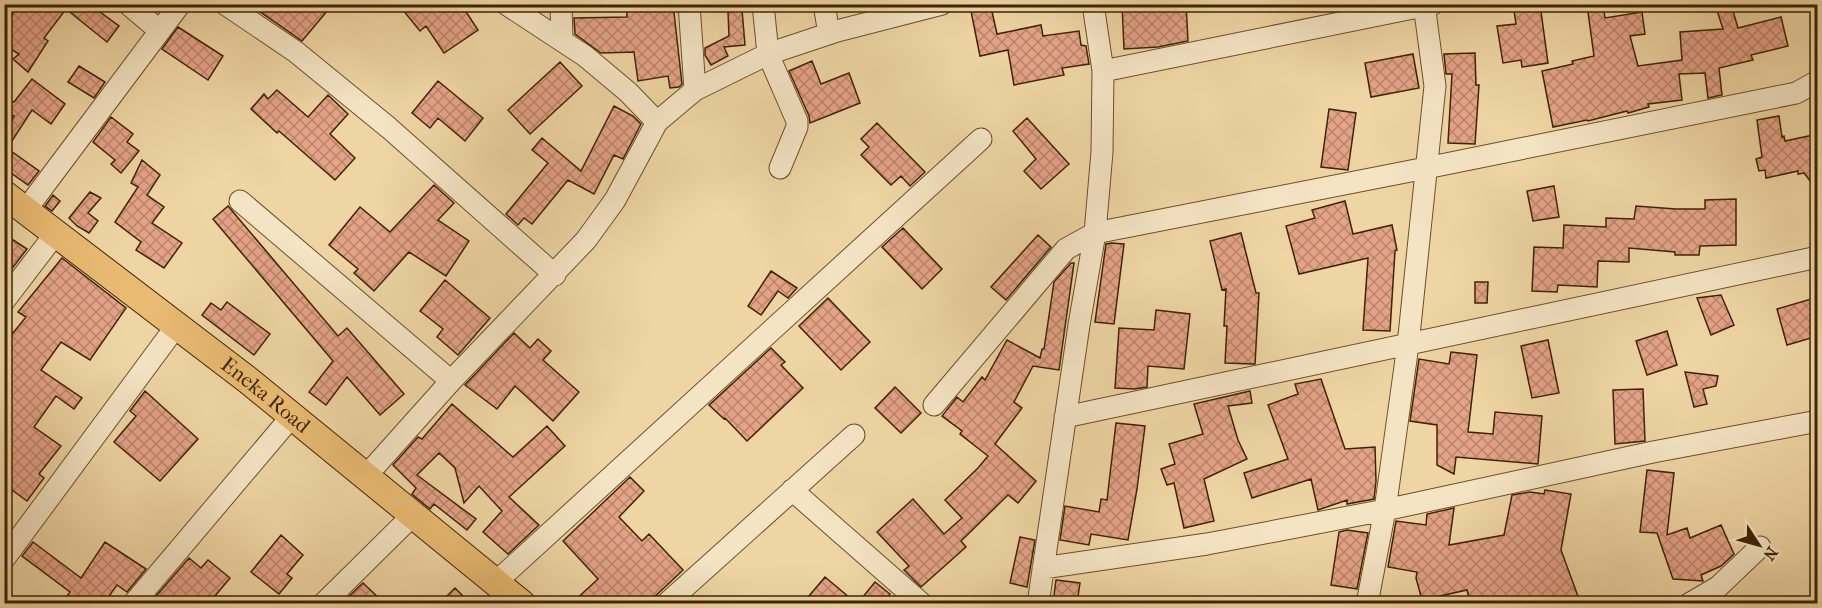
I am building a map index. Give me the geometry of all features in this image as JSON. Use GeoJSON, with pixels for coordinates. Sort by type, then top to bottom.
{"type":"FeatureCollection","features":[{"type":"Feature","properties":{"kind":"main road","name":"Eneka Road"},"geometry":{"type":"LineString","coordinates":[[15,203],[292,416],[522,603]]}},
{"type":"Feature","properties":{"kind":"street"},"geometry":{"type":"LineString","coordinates":[[128,4],[160,31]]}},
{"type":"Feature","properties":{"kind":"street"},"geometry":{"type":"LineString","coordinates":[[15,203],[160,31],[180,4]]}},
{"type":"Feature","properties":{"kind":"street"},"geometry":{"type":"LineString","coordinates":[[225,4],[296,52],[343,90],[555,274]]}},
{"type":"Feature","properties":{"kind":"street"},"geometry":{"type":"LineString","coordinates":[[506,4],[585,56],[628,92],[657,122]]}},
{"type":"Feature","properties":{"kind":"street"},"geometry":{"type":"LineString","coordinates":[[561,4],[562,40]]}},
{"type":"Feature","properties":{"kind":"street"},"geometry":{"type":"LineString","coordinates":[[689,4],[695,90]]}},
{"type":"Feature","properties":{"kind":"street"},"geometry":{"type":"LineString","coordinates":[[763,4],[768,54],[797,121],[797,127],[780,168]]}},
{"type":"Feature","properties":{"kind":"street"},"geometry":{"type":"LineString","coordinates":[[824,4],[829,34]]}},
{"type":"Feature","properties":{"kind":"street"},"geometry":{"type":"LineString","coordinates":[[366,476],[451,381],[586,240],[615,200],[657,122],[695,90],[768,54],[829,34],[942,4]]}},
{"type":"Feature","properties":{"kind":"street"},"geometry":{"type":"LineString","coordinates":[[1038,603],[1095,233],[1102,152],[1103,71],[1093,4]]}},
{"type":"Feature","properties":{"kind":"street"},"geometry":{"type":"LineString","coordinates":[[1103,71],[1427,5],[1435,86],[1408,345],[1385,510],[1367,603]]}},
{"type":"Feature","properties":{"kind":"street"},"geometry":{"type":"LineString","coordinates":[[934,405],[1066,249],[1095,233],[1796,93],[1818,81]]}},
{"type":"Feature","properties":{"kind":"street"},"geometry":{"type":"LineString","coordinates":[[496,582],[981,139]]}},
{"type":"Feature","properties":{"kind":"street"},"geometry":{"type":"LineString","coordinates":[[240,201],[451,381]]}},
{"type":"Feature","properties":{"kind":"street"},"geometry":{"type":"LineString","coordinates":[[4,301],[56,233]]}},
{"type":"Feature","properties":{"kind":"street"},"geometry":{"type":"LineString","coordinates":[[1065,417],[1818,257]]}},
{"type":"Feature","properties":{"kind":"street"},"geometry":{"type":"LineString","coordinates":[[4,559],[177,326]]}},
{"type":"Feature","properties":{"kind":"street"},"geometry":{"type":"LineString","coordinates":[[133,603],[292,416]]}},
{"type":"Feature","properties":{"kind":"street"},"geometry":{"type":"LineString","coordinates":[[1043,568],[1207,544],[1385,510],[1653,452],[1818,421]]}},
{"type":"Feature","properties":{"kind":"street"},"geometry":{"type":"LineString","coordinates":[[671,602],[854,435]]}},
{"type":"Feature","properties":{"kind":"street"},"geometry":{"type":"LineString","coordinates":[[792,490],[922,603]]}},
{"type":"Feature","properties":{"kind":"street"},"geometry":{"type":"LineString","coordinates":[[323,603],[414,515]]}},
{"type":"Feature","properties":{"kind":"street"},"geometry":{"type":"LineString","coordinates":[[1689,603],[1718,587],[1760,547]]}},
{"type":"Feature","properties":{"kind":"building"},"geometry":{"type":"Polygon","coordinates":[[[4,4],[104,4],[100,12],[119,26],[107,42],[66,9],[44,38],[48,41],[28,72],[13,59],[19,54],[4,45],[4,27],[13,14],[4,9],[4,4]]]}},
{"type":"Feature","properties":{"kind":"building"},"geometry":{"type":"Polygon","coordinates":[[[249,4],[333,4],[302,41],[249,4]]]}},
{"type":"Feature","properties":{"kind":"building"},"geometry":{"type":"Polygon","coordinates":[[[398,4],[461,4],[478,30],[444,53],[426,26],[420,31],[398,4]]]}},
{"type":"Feature","properties":{"kind":"building"},"geometry":{"type":"Polygon","coordinates":[[[626,4],[673,4],[682,84],[679,87],[670,88],[668,76],[638,81],[634,52],[601,53],[575,34],[574,18],[627,17],[626,4]]]}},
{"type":"Feature","properties":{"kind":"building"},"geometry":{"type":"Polygon","coordinates":[[[1122,4],[1186,4],[1188,41],[1158,47],[1124,49],[1122,4]]]}},
{"type":"Feature","properties":{"kind":"building"},"geometry":{"type":"Polygon","coordinates":[[[1513,4],[1540,4],[1548,63],[1522,67],[1521,60],[1503,63],[1497,26],[1516,24],[1513,4]]]}},
{"type":"Feature","properties":{"kind":"building"},"geometry":{"type":"Polygon","coordinates":[[[1603,4],[1605,18],[1642,12],[1645,34],[1630,36],[1638,66],[1682,60],[1680,32],[1723,29],[1715,4],[1731,4],[1738,28],[1781,17],[1788,46],[1751,55],[1753,60],[1719,68],[1722,95],[1708,98],[1705,73],[1679,74],[1682,100],[1648,104],[1649,107],[1628,113],[1627,111],[1553,127],[1542,71],[1573,64],[1572,61],[1594,56],[1587,5],[1603,4]]]}},
{"type":"Feature","properties":{"kind":"building"},"geometry":{"type":"Polygon","coordinates":[[[991,7],[997,34],[1041,25],[1043,36],[1079,31],[1081,45],[1086,46],[1089,64],[1062,68],[1064,75],[1014,85],[1008,50],[980,56],[971,11],[991,7]]]}},
{"type":"Feature","properties":{"kind":"building"},"geometry":{"type":"Polygon","coordinates":[[[742,10],[745,45],[724,47],[728,56],[711,65],[705,55],[705,48],[729,36],[728,12],[742,10]]]}},
{"type":"Feature","properties":{"kind":"building"},"geometry":{"type":"Polygon","coordinates":[[[178,27],[223,56],[208,80],[162,49],[178,27]]]}},
{"type":"Feature","properties":{"kind":"building"},"geometry":{"type":"Polygon","coordinates":[[[1475,53],[1476,85],[1479,85],[1475,144],[1448,143],[1452,74],[1446,74],[1444,54],[1475,53]]]}},
{"type":"Feature","properties":{"kind":"building"},"geometry":{"type":"Polygon","coordinates":[[[1413,54],[1419,88],[1371,97],[1365,63],[1413,54]]]}},
{"type":"Feature","properties":{"kind":"building"},"geometry":{"type":"Polygon","coordinates":[[[812,61],[821,84],[849,73],[860,103],[810,123],[789,71],[812,61]]]}},
{"type":"Feature","properties":{"kind":"building"},"geometry":{"type":"Polygon","coordinates":[[[560,62],[582,86],[530,134],[508,110],[560,62]]]}},
{"type":"Feature","properties":{"kind":"building"},"geometry":{"type":"Polygon","coordinates":[[[79,66],[105,82],[94,98],[68,82],[79,66]]]}},
{"type":"Feature","properties":{"kind":"building"},"geometry":{"type":"Polygon","coordinates":[[[32,79],[65,104],[51,124],[32,110],[8,147],[4,145],[4,135],[14,116],[4,112],[4,97],[14,102],[32,79]]]}},
{"type":"Feature","properties":{"kind":"building"},"geometry":{"type":"Polygon","coordinates":[[[438,81],[483,118],[465,141],[438,118],[430,128],[412,113],[438,81]]]}},
{"type":"Feature","properties":{"kind":"building"},"geometry":{"type":"Polygon","coordinates":[[[277,90],[308,117],[328,95],[348,114],[330,134],[355,158],[335,180],[251,109],[264,94],[268,99],[277,90]]]}},
{"type":"Feature","properties":{"kind":"building"},"geometry":{"type":"Polygon","coordinates":[[[614,106],[633,116],[641,124],[623,159],[614,155],[594,194],[568,180],[532,224],[524,218],[518,225],[506,214],[548,163],[532,150],[542,138],[581,171],[614,106]]]}},
{"type":"Feature","properties":{"kind":"building"},"geometry":{"type":"Polygon","coordinates":[[[1329,109],[1356,113],[1348,170],[1321,167],[1329,109]]]}},
{"type":"Feature","properties":{"kind":"building"},"geometry":{"type":"Polygon","coordinates":[[[1779,116],[1782,137],[1784,136],[1785,141],[1818,134],[1818,191],[1804,173],[1798,174],[1798,171],[1766,178],[1765,170],[1759,171],[1756,159],[1762,157],[1757,120],[1779,116]]]}},
{"type":"Feature","properties":{"kind":"building"},"geometry":{"type":"Polygon","coordinates":[[[111,117],[133,134],[127,142],[139,151],[121,173],[111,164],[115,160],[93,142],[111,117]]]}},
{"type":"Feature","properties":{"kind":"building"},"geometry":{"type":"Polygon","coordinates":[[[1027,118],[1069,164],[1041,189],[1024,171],[1036,159],[1013,131],[1027,118]]]}},
{"type":"Feature","properties":{"kind":"building"},"geometry":{"type":"Polygon","coordinates":[[[877,123],[925,172],[910,186],[901,176],[891,185],[861,155],[869,147],[861,139],[877,123]]]}},
{"type":"Feature","properties":{"kind":"building"},"geometry":{"type":"Polygon","coordinates":[[[4,146],[39,171],[28,185],[4,168],[4,146]]]}},
{"type":"Feature","properties":{"kind":"building"},"geometry":{"type":"Polygon","coordinates":[[[142,160],[160,175],[147,195],[164,207],[152,223],[182,243],[164,268],[136,250],[141,242],[115,222],[138,187],[131,183],[142,160]]]}},
{"type":"Feature","properties":{"kind":"building"},"geometry":{"type":"Polygon","coordinates":[[[434,185],[454,203],[438,220],[469,241],[446,276],[409,252],[374,291],[354,273],[358,269],[329,245],[360,207],[390,232],[434,185]]]}},
{"type":"Feature","properties":{"kind":"building"},"geometry":{"type":"Polygon","coordinates":[[[1554,186],[1559,217],[1533,221],[1527,191],[1554,186]]]}},
{"type":"Feature","properties":{"kind":"building"},"geometry":{"type":"Polygon","coordinates":[[[90,192],[101,198],[88,213],[98,221],[89,233],[69,218],[90,192]]]}},
{"type":"Feature","properties":{"kind":"building"},"geometry":{"type":"Polygon","coordinates":[[[53,195],[60,201],[52,211],[45,206],[53,195]]]}},
{"type":"Feature","properties":{"kind":"building"},"geometry":{"type":"Polygon","coordinates":[[[1736,199],[1736,245],[1700,246],[1699,255],[1675,255],[1675,252],[1629,248],[1629,262],[1598,261],[1597,287],[1558,285],[1557,292],[1532,291],[1534,247],[1563,248],[1564,225],[1606,227],[1606,218],[1634,219],[1636,206],[1705,209],[1705,200],[1736,199]]]}},
{"type":"Feature","properties":{"kind":"building"},"geometry":{"type":"Polygon","coordinates":[[[1345,201],[1353,234],[1392,225],[1397,250],[1395,251],[1390,331],[1363,330],[1368,258],[1299,274],[1286,226],[1315,218],[1312,210],[1345,201]]]}},
{"type":"Feature","properties":{"kind":"building"},"geometry":{"type":"Polygon","coordinates":[[[228,206],[338,336],[347,328],[404,394],[380,415],[347,377],[326,405],[309,392],[333,361],[213,219],[228,206]]]}},
{"type":"Feature","properties":{"kind":"building"},"geometry":{"type":"Polygon","coordinates":[[[903,228],[942,269],[922,289],[882,247],[903,228]]]}},
{"type":"Feature","properties":{"kind":"building"},"geometry":{"type":"Polygon","coordinates":[[[1241,233],[1256,293],[1259,293],[1255,364],[1225,363],[1226,289],[1222,290],[1210,241],[1241,233]]]}},
{"type":"Feature","properties":{"kind":"building"},"geometry":{"type":"Polygon","coordinates":[[[4,234],[27,249],[4,279],[4,234]]]}},
{"type":"Feature","properties":{"kind":"building"},"geometry":{"type":"Polygon","coordinates":[[[1038,235],[1051,247],[1006,300],[991,287],[1038,235]]]}},
{"type":"Feature","properties":{"kind":"building"},"geometry":{"type":"Polygon","coordinates":[[[1106,244],[1124,244],[1114,324],[1095,322],[1106,244]]]}},
{"type":"Feature","properties":{"kind":"building"},"geometry":{"type":"Polygon","coordinates":[[[62,258],[126,308],[90,360],[61,342],[41,370],[82,398],[74,409],[56,396],[34,427],[61,446],[39,474],[44,478],[27,501],[12,490],[4,501],[4,344],[26,317],[18,312],[62,258]]]}},
{"type":"Feature","properties":{"kind":"building"},"geometry":{"type":"Polygon","coordinates":[[[1071,263],[1074,263],[1059,370],[1033,366],[1014,402],[1022,408],[995,444],[1036,481],[1018,503],[1008,495],[961,541],[966,547],[921,587],[904,570],[909,566],[877,532],[913,499],[944,534],[962,518],[945,500],[988,456],[960,434],[962,431],[942,416],[957,397],[963,402],[982,377],[985,380],[1007,340],[1040,358],[1042,349],[1044,349],[1054,282],[1071,263]]]}},
{"type":"Feature","properties":{"kind":"building"},"geometry":{"type":"Polygon","coordinates":[[[771,271],[797,288],[788,298],[778,291],[761,315],[748,306],[771,271]]]}},
{"type":"Feature","properties":{"kind":"building"},"geometry":{"type":"Polygon","coordinates":[[[445,280],[490,318],[458,355],[437,337],[443,329],[420,311],[445,280]]]}},
{"type":"Feature","properties":{"kind":"building"},"geometry":{"type":"Polygon","coordinates":[[[1475,282],[1488,282],[1487,303],[1475,303],[1475,282]]]}},
{"type":"Feature","properties":{"kind":"building"},"geometry":{"type":"Polygon","coordinates":[[[1721,295],[1734,325],[1711,335],[1697,298],[1721,295]]]}},
{"type":"Feature","properties":{"kind":"building"},"geometry":{"type":"Polygon","coordinates":[[[1818,297],[1818,336],[1787,345],[1777,309],[1818,297]]]}},
{"type":"Feature","properties":{"kind":"building"},"geometry":{"type":"Polygon","coordinates":[[[828,298],[870,342],[841,370],[799,326],[828,298]]]}},
{"type":"Feature","properties":{"kind":"building"},"geometry":{"type":"Polygon","coordinates":[[[227,302],[270,334],[254,355],[202,315],[211,303],[221,310],[227,302]]]}},
{"type":"Feature","properties":{"kind":"building"},"geometry":{"type":"Polygon","coordinates":[[[1156,310],[1190,314],[1184,369],[1148,366],[1147,387],[1115,388],[1119,328],[1154,330],[1156,310]]]}},
{"type":"Feature","properties":{"kind":"building"},"geometry":{"type":"Polygon","coordinates":[[[1667,331],[1677,365],[1647,375],[1636,341],[1667,331]]]}},
{"type":"Feature","properties":{"kind":"building"},"geometry":{"type":"Polygon","coordinates":[[[514,333],[530,348],[538,339],[551,351],[543,360],[579,392],[553,421],[515,386],[497,409],[465,385],[514,333]]]}},
{"type":"Feature","properties":{"kind":"building"},"geometry":{"type":"Polygon","coordinates":[[[1548,340],[1559,393],[1532,398],[1521,346],[1548,340]]]}},
{"type":"Feature","properties":{"kind":"building"},"geometry":{"type":"Polygon","coordinates":[[[771,348],[785,362],[781,365],[803,388],[747,441],[709,405],[771,348]]]}},
{"type":"Feature","properties":{"kind":"building"},"geometry":{"type":"Polygon","coordinates":[[[1451,352],[1477,355],[1468,432],[1493,434],[1495,412],[1542,416],[1538,464],[1456,457],[1454,474],[1437,465],[1437,425],[1410,421],[1419,359],[1449,364],[1451,352]]]}},
{"type":"Feature","properties":{"kind":"building"},"geometry":{"type":"Polygon","coordinates":[[[1685,372],[1718,376],[1716,386],[1703,389],[1707,404],[1694,407],[1685,372]]]}},
{"type":"Feature","properties":{"kind":"building"},"geometry":{"type":"Polygon","coordinates":[[[1321,379],[1345,449],[1375,447],[1374,499],[1347,504],[1347,500],[1318,510],[1311,479],[1252,498],[1244,473],[1288,459],[1268,405],[1298,394],[1295,384],[1321,379]]]}},
{"type":"Feature","properties":{"kind":"building"},"geometry":{"type":"Polygon","coordinates":[[[895,387],[921,413],[901,433],[875,408],[895,387]]]}},
{"type":"Feature","properties":{"kind":"building"},"geometry":{"type":"Polygon","coordinates":[[[1643,389],[1645,441],[1615,444],[1613,390],[1643,389]]]}},
{"type":"Feature","properties":{"kind":"building"},"geometry":{"type":"Polygon","coordinates":[[[145,391],[198,439],[160,481],[114,442],[136,416],[130,411],[145,391]]]}},
{"type":"Feature","properties":{"kind":"building"},"geometry":{"type":"Polygon","coordinates":[[[1250,391],[1252,403],[1228,406],[1238,440],[1247,459],[1204,479],[1214,521],[1184,528],[1174,483],[1167,485],[1161,469],[1175,464],[1169,444],[1203,434],[1194,404],[1250,391]]]}},
{"type":"Feature","properties":{"kind":"building"},"geometry":{"type":"Polygon","coordinates":[[[452,404],[513,457],[547,426],[565,446],[509,497],[539,525],[508,554],[483,532],[502,511],[479,486],[464,503],[455,468],[439,453],[417,475],[476,519],[467,530],[434,504],[430,509],[412,494],[416,488],[393,465],[418,437],[422,439],[452,404]]]}},
{"type":"Feature","properties":{"kind":"building"},"geometry":{"type":"Polygon","coordinates":[[[1116,423],[1145,426],[1128,540],[1091,534],[1089,545],[1060,540],[1065,506],[1099,512],[1101,499],[1107,500],[1116,423]]]}},
{"type":"Feature","properties":{"kind":"building"},"geometry":{"type":"Polygon","coordinates":[[[1647,470],[1674,473],[1667,535],[1687,528],[1690,538],[1721,525],[1734,554],[1721,566],[1701,575],[1703,581],[1673,579],[1657,533],[1640,532],[1647,470]]]}},
{"type":"Feature","properties":{"kind":"building"},"geometry":{"type":"Polygon","coordinates":[[[630,477],[644,491],[619,517],[642,541],[649,534],[683,570],[648,603],[572,603],[598,579],[563,541],[630,477]]]}},
{"type":"Feature","properties":{"kind":"building"},"geometry":{"type":"Polygon","coordinates":[[[1545,490],[1571,494],[1561,550],[1579,599],[1566,603],[1470,603],[1467,590],[1422,600],[1416,578],[1417,572],[1388,567],[1396,521],[1426,525],[1427,514],[1454,508],[1449,545],[1504,535],[1512,495],[1530,492],[1544,494],[1545,490]]]}},
{"type":"Feature","properties":{"kind":"building"},"geometry":{"type":"Polygon","coordinates":[[[1347,530],[1368,533],[1357,589],[1331,585],[1339,532],[1347,530]]]}},
{"type":"Feature","properties":{"kind":"building"},"geometry":{"type":"Polygon","coordinates":[[[281,535],[303,555],[287,574],[292,578],[279,594],[251,572],[281,535]]]}},
{"type":"Feature","properties":{"kind":"building"},"geometry":{"type":"Polygon","coordinates":[[[1020,537],[1035,540],[1027,587],[1010,583],[1020,537]]]}},
{"type":"Feature","properties":{"kind":"building"},"geometry":{"type":"Polygon","coordinates":[[[33,542],[81,578],[105,542],[146,569],[127,592],[117,585],[104,603],[62,603],[70,592],[22,556],[33,542]]]}},
{"type":"Feature","properties":{"kind":"building"},"geometry":{"type":"Polygon","coordinates":[[[189,558],[201,568],[208,560],[230,578],[209,603],[150,603],[189,558]]]}},
{"type":"Feature","properties":{"kind":"building"},"geometry":{"type":"Polygon","coordinates":[[[825,577],[856,603],[803,603],[825,577]]]}},
{"type":"Feature","properties":{"kind":"building"},"geometry":{"type":"Polygon","coordinates":[[[1056,580],[1080,583],[1077,603],[1053,603],[1056,580]]]}},
{"type":"Feature","properties":{"kind":"building"},"geometry":{"type":"Polygon","coordinates":[[[875,582],[890,594],[883,603],[858,603],[875,582]]]}},
{"type":"Feature","properties":{"kind":"building"},"geometry":{"type":"Polygon","coordinates":[[[363,583],[384,603],[348,603],[345,600],[363,583]]]}},
{"type":"Feature","properties":{"kind":"building"},"geometry":{"type":"Polygon","coordinates":[[[455,588],[470,603],[440,603],[455,588]]]}}]}
